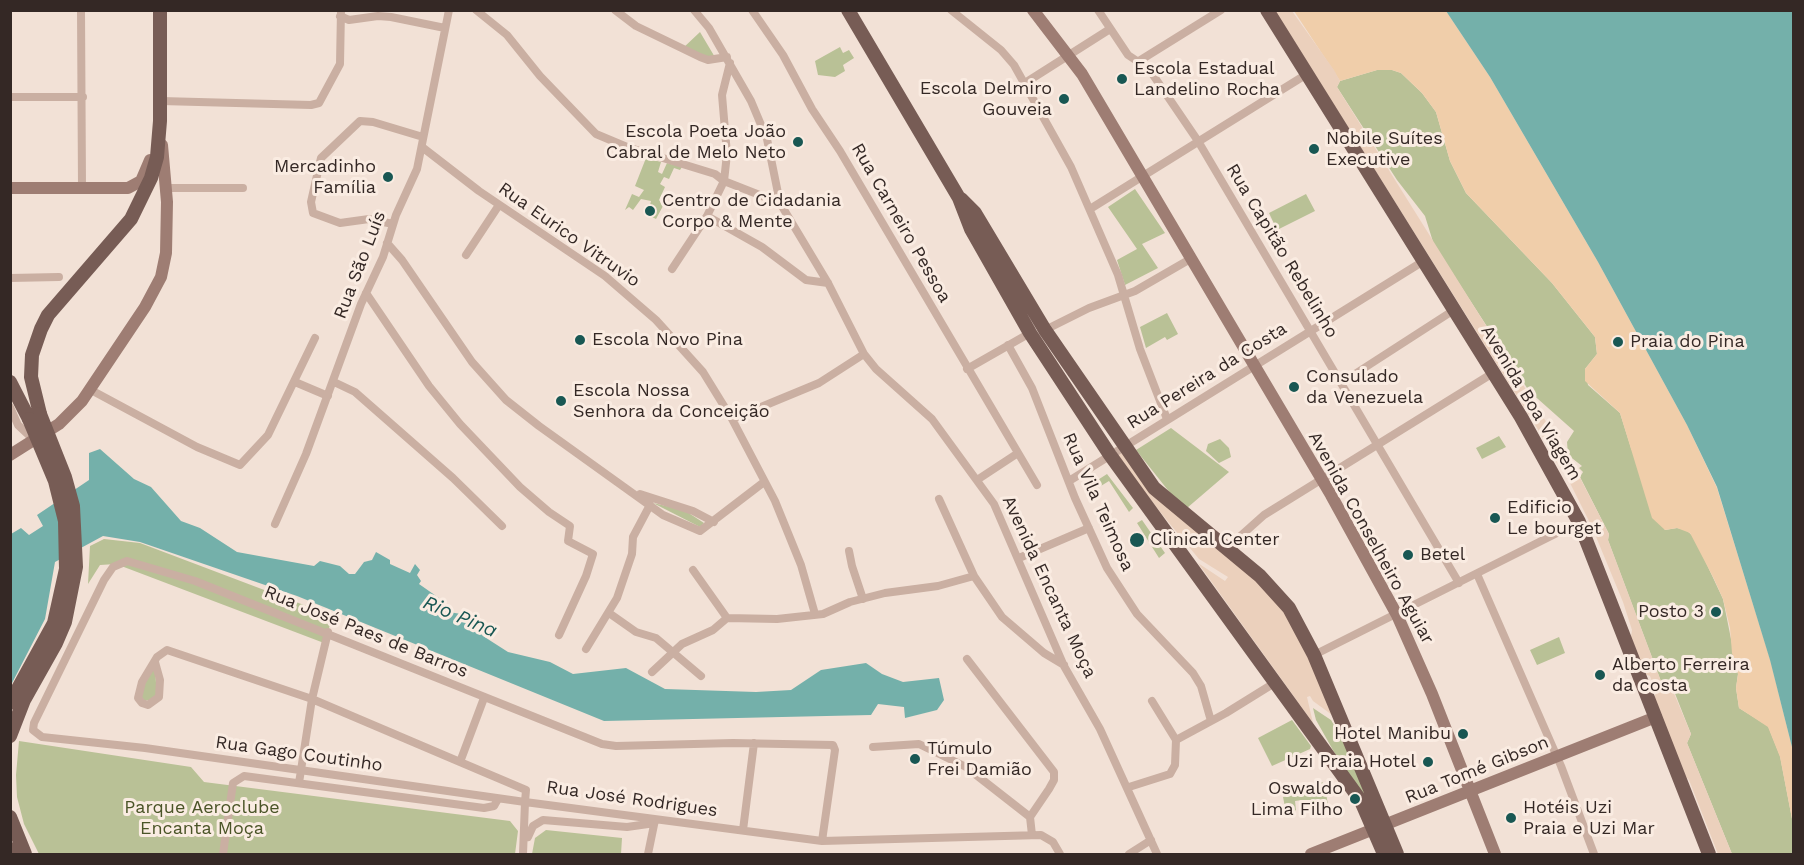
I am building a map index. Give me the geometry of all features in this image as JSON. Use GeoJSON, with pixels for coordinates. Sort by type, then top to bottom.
{"type":"FeatureCollection","features":[{"type":"Feature","properties":{"kind":"main road"},"geometry":{"type":"LineString","coordinates":[[10,735],[24,700],[56,644],[65,622],[76,567],[73,506],[34,397],[31,377],[35,343],[48,315],[135,212],[148,188],[160,122],[160,10]]}},
{"type":"Feature","properties":{"kind":"main road","name":"Avenida Conselheiro Aguiar"},"geometry":{"type":"LineString","coordinates":[[1033,10],[1068,54],[1191,258],[1397,615],[1432,694],[1495,855]]}},
{"type":"Feature","properties":{"kind":"main road","name":"Avenida Boa Viagem"},"geometry":{"type":"LineString","coordinates":[[1267,10],[1422,262],[1494,373],[1579,522],[1706,851]]}},
{"type":"Feature","properties":{"kind":"main road"},"geometry":{"type":"LineString","coordinates":[[851,15],[959,198],[971,229],[1030,333],[1110,455],[1276,682],[1380,827],[1397,855]]}},
{"type":"Feature","properties":{"kind":"main road"},"geometry":{"type":"LineString","coordinates":[[10,455],[59,424],[91,390],[145,308],[161,277],[166,253],[167,188],[160,122]]}},
{"type":"Feature","properties":{"kind":"main road"},"geometry":{"type":"LineString","coordinates":[[10,188],[136,186],[141,181],[158,143]]}},
{"type":"Feature","properties":{"kind":"main road"},"geometry":{"type":"LineString","coordinates":[[959,198],[975,213],[1046,330],[1154,488],[1260,576],[1289,608],[1314,655],[1380,827],[1384,855]]}},
{"type":"Feature","properties":{"kind":"main road"},"geometry":{"type":"LineString","coordinates":[[10,382],[55,481],[65,521],[67,545],[63,589],[54,623],[10,703]]}},
{"type":"Feature","properties":{"kind":"main road","name":"Rua Tomé Gibson"},"geometry":{"type":"LineString","coordinates":[[1311,855],[1656,717]]}},
{"type":"Feature","properties":{"kind":"main road"},"geometry":{"type":"LineString","coordinates":[[10,817],[17,850]]}},
{"type":"Feature","properties":{"kind":"street"},"geometry":{"type":"LineString","coordinates":[[81,10],[82,188]]}},
{"type":"Feature","properties":{"kind":"street","name":"Rua São Luís"},"geometry":{"type":"LineString","coordinates":[[275,524],[334,382],[393,224],[411,186],[423,142],[449,10]]}},
{"type":"Feature","properties":{"kind":"street"},"geometry":{"type":"LineString","coordinates":[[476,10],[507,35],[540,76],[596,134],[627,147],[715,174],[724,182],[780,203]]}},
{"type":"Feature","properties":{"kind":"street"},"geometry":{"type":"LineString","coordinates":[[615,10],[636,26],[700,57],[708,60],[728,60],[722,95],[727,154],[724,182],[707,216],[672,269]]}},
{"type":"Feature","properties":{"kind":"street","name":"Avenida Encanta Moça"},"geometry":{"type":"LineString","coordinates":[[694,10],[728,60],[751,101],[767,140],[780,203],[828,284],[864,354],[876,369],[932,419],[994,504],[1064,666],[1100,729],[1129,787],[1157,855]]}},
{"type":"Feature","properties":{"kind":"street","name":"Rua Carneiro Pessoa"},"geometry":{"type":"LineString","coordinates":[[752,10],[783,55],[812,109],[840,151],[1037,485]]}},
{"type":"Feature","properties":{"kind":"street"},"geometry":{"type":"LineString","coordinates":[[837,10],[851,15]]}},
{"type":"Feature","properties":{"kind":"street"},"geometry":{"type":"LineString","coordinates":[[951,10],[1001,50],[1025,83],[1090,209],[1118,275],[1140,349],[1167,419]]}},
{"type":"Feature","properties":{"kind":"street","name":"Rua Capitão Rebelinho"},"geometry":{"type":"LineString","coordinates":[[1098,10],[1128,55],[1149,69],[1198,141],[1459,584]]}},
{"type":"Feature","properties":{"kind":"street"},"geometry":{"type":"LineString","coordinates":[[1139,61],[1221,10]]}},
{"type":"Feature","properties":{"kind":"street"},"geometry":{"type":"LineString","coordinates":[[161,101],[311,105],[319,102],[331,84],[340,61],[341,13]]}},
{"type":"Feature","properties":{"kind":"street"},"geometry":{"type":"LineString","coordinates":[[341,13],[349,20],[378,16],[392,17],[445,28]]}},
{"type":"Feature","properties":{"kind":"street"},"geometry":{"type":"LineString","coordinates":[[1025,83],[1110,28]]}},
{"type":"Feature","properties":{"kind":"street"},"geometry":{"type":"LineString","coordinates":[[1090,209],[1307,74]]}},
{"type":"Feature","properties":{"kind":"street"},"geometry":{"type":"LineString","coordinates":[[10,97],[83,97]]}},
{"type":"Feature","properties":{"kind":"street"},"geometry":{"type":"LineString","coordinates":[[393,224],[369,219],[340,222],[313,213],[311,202],[322,155],[360,121],[423,142]]}},
{"type":"Feature","properties":{"kind":"street","name":"Rua Eurico Vitruvio"},"geometry":{"type":"LineString","coordinates":[[423,142],[499,205],[605,276],[656,320],[703,372],[732,419],[789,532],[815,614]]}},
{"type":"Feature","properties":{"kind":"street"},"geometry":{"type":"LineString","coordinates":[[167,188],[243,188]]}},
{"type":"Feature","properties":{"kind":"street"},"geometry":{"type":"LineString","coordinates":[[466,255],[499,205]]}},
{"type":"Feature","properties":{"kind":"street"},"geometry":{"type":"LineString","coordinates":[[707,216],[762,247],[806,280],[828,284]]}},
{"type":"Feature","properties":{"kind":"street"},"geometry":{"type":"LineString","coordinates":[[387,243],[402,260],[472,362],[506,400],[575,453],[634,492],[658,511],[677,523],[696,531],[703,530],[764,482]]}},
{"type":"Feature","properties":{"kind":"street"},"geometry":{"type":"LineString","coordinates":[[1046,330],[1089,308],[1124,296],[1191,258]]}},
{"type":"Feature","properties":{"kind":"street","name":"Rua Pereira da Costa"},"geometry":{"type":"LineString","coordinates":[[1069,481],[1422,262]]}},
{"type":"Feature","properties":{"kind":"street"},"geometry":{"type":"LineString","coordinates":[[10,278],[59,277]]}},
{"type":"Feature","properties":{"kind":"street"},"geometry":{"type":"LineString","coordinates":[[366,293],[429,386],[460,424],[520,487],[549,512],[570,526],[568,541],[590,551],[593,556],[559,635]]}},
{"type":"Feature","properties":{"kind":"street"},"geometry":{"type":"LineString","coordinates":[[1341,383],[1454,310]]}},
{"type":"Feature","properties":{"kind":"street"},"geometry":{"type":"LineString","coordinates":[[968,369],[1030,333]]}},
{"type":"Feature","properties":{"kind":"street"},"geometry":{"type":"LineString","coordinates":[[91,390],[197,447],[240,465],[268,435],[315,338]]}},
{"type":"Feature","properties":{"kind":"street","name":"Rua Vila Teimosa"},"geometry":{"type":"LineString","coordinates":[[1008,345],[1032,388],[1089,528],[1119,588],[1137,614],[1193,673],[1201,686],[1211,721]]}},
{"type":"Feature","properties":{"kind":"street"},"geometry":{"type":"LineString","coordinates":[[732,419],[811,387],[864,354]]}},
{"type":"Feature","properties":{"kind":"street"},"geometry":{"type":"LineString","coordinates":[[1227,549],[1264,515],[1494,373]]}},
{"type":"Feature","properties":{"kind":"street"},"geometry":{"type":"LineString","coordinates":[[295,382],[328,396]]}},
{"type":"Feature","properties":{"kind":"street"},"geometry":{"type":"LineString","coordinates":[[334,382],[355,392],[453,478],[502,526]]}},
{"type":"Feature","properties":{"kind":"street"},"geometry":{"type":"LineString","coordinates":[[10,407],[18,425],[34,440]]}},
{"type":"Feature","properties":{"kind":"street"},"geometry":{"type":"LineString","coordinates":[[977,480],[1018,453]]}},
{"type":"Feature","properties":{"kind":"street"},"geometry":{"type":"LineString","coordinates":[[634,492],[693,511],[714,522]]}},
{"type":"Feature","properties":{"kind":"street"},"geometry":{"type":"LineString","coordinates":[[939,499],[974,576],[1002,616],[1044,653],[1064,666]]}},
{"type":"Feature","properties":{"kind":"street"},"geometry":{"type":"LineString","coordinates":[[658,511],[662,501]]}},
{"type":"Feature","properties":{"kind":"street"},"geometry":{"type":"LineString","coordinates":[[586,649],[609,613],[629,564],[633,537],[650,505]]}},
{"type":"Feature","properties":{"kind":"street"},"geometry":{"type":"LineString","coordinates":[[1314,655],[1579,522]]}},
{"type":"Feature","properties":{"kind":"street"},"geometry":{"type":"LineString","coordinates":[[1019,558],[1089,528]]}},
{"type":"Feature","properties":{"kind":"street"},"geometry":{"type":"LineString","coordinates":[[849,551],[863,599]]}},
{"type":"Feature","properties":{"kind":"street","name":"Rua José Paes de Barros"},"geometry":{"type":"LineString","coordinates":[[68,740],[42,737],[33,730],[34,723],[104,580],[120,562],[127,561],[195,581],[328,632],[593,741],[616,746],[754,743],[826,743],[833,745],[835,750],[822,841]]}},
{"type":"Feature","properties":{"kind":"street"},"geometry":{"type":"LineString","coordinates":[[693,570],[727,618]]}},
{"type":"Feature","properties":{"kind":"street"},"geometry":{"type":"LineString","coordinates":[[1477,574],[1557,758],[1594,855]]}},
{"type":"Feature","properties":{"kind":"street"},"geometry":{"type":"LineString","coordinates":[[652,672],[672,651],[688,639],[713,630],[727,618],[777,619],[823,614],[863,599],[957,582],[974,576]]}},
{"type":"Feature","properties":{"kind":"street"},"geometry":{"type":"LineString","coordinates":[[609,613],[636,632],[656,638],[700,676]]}},
{"type":"Feature","properties":{"kind":"street"},"geometry":{"type":"LineString","coordinates":[[299,783],[312,699],[328,632]]}},
{"type":"Feature","properties":{"kind":"street","name":"Rua José Rodrigues"},"geometry":{"type":"LineString","coordinates":[[155,662],[162,651],[167,650],[312,699],[526,790],[525,802],[822,841],[1037,835]]}},
{"type":"Feature","properties":{"kind":"street"},"geometry":{"type":"LineString","coordinates":[[968,659],[1054,772],[1054,780],[1030,816]]}},
{"type":"Feature","properties":{"kind":"street"},"geometry":{"type":"LineString","coordinates":[[1176,740],[1276,682]]}},
{"type":"Feature","properties":{"kind":"street"},"geometry":{"type":"LineString","coordinates":[[460,762],[484,698]]}},
{"type":"Feature","properties":{"kind":"street"},"geometry":{"type":"LineString","coordinates":[[1129,787],[1172,773],[1178,753],[1176,740],[1152,701]]}},
{"type":"Feature","properties":{"kind":"street","name":"Rua Gago Coutinho"},"geometry":{"type":"LineString","coordinates":[[68,740],[525,802]]}},
{"type":"Feature","properties":{"kind":"street"},"geometry":{"type":"LineString","coordinates":[[743,830],[754,743]]}},
{"type":"Feature","properties":{"kind":"street"},"geometry":{"type":"LineString","coordinates":[[873,747],[919,744],[966,767],[1030,816],[1037,835],[1053,842],[1060,855]]}},
{"type":"Feature","properties":{"kind":"street"},"geometry":{"type":"LineString","coordinates":[[223,855],[235,781],[247,776],[484,808],[494,806],[498,799]]}},
{"type":"Feature","properties":{"kind":"street"},"geometry":{"type":"LineString","coordinates":[[524,853],[525,802]]}},
{"type":"Feature","properties":{"kind":"street"},"geometry":{"type":"LineString","coordinates":[[524,853],[531,829],[543,820],[627,827],[648,824],[655,820]]}},
{"type":"Feature","properties":{"kind":"street"},"geometry":{"type":"LineString","coordinates":[[648,855],[655,820]]}},
{"type":"Feature","properties":{"kind":"street"},"geometry":{"type":"LineString","coordinates":[[1129,855],[1151,840]]}},
{"type":"Feature","properties":{"kind":"green space"},"geometry":{"type":"Polygon","coordinates":[[[700,32],[716,59],[682,49],[700,32]]]}},
{"type":"Feature","properties":{"kind":"green space"},"geometry":{"type":"Polygon","coordinates":[[[840,47],[843,53],[849,50],[854,58],[843,65],[845,71],[835,77],[818,75],[815,61],[840,47]]]}},
{"type":"Feature","properties":{"kind":"green space"},"geometry":{"type":"Polygon","coordinates":[[[1377,70],[1392,70],[1401,73],[1422,93],[1436,112],[1450,161],[1466,193],[1552,283],[1595,337],[1597,354],[1585,369],[1588,385],[1620,413],[1631,448],[1665,530],[1677,528],[1686,530],[1694,537],[1723,599],[1738,674],[1736,688],[1739,708],[1768,726],[1780,756],[1793,824],[1793,854],[1732,854],[1687,743],[1691,734],[1674,691],[1662,684],[1608,540],[1609,534],[1580,477],[1583,472],[1579,468],[1582,466],[1568,455],[1567,442],[1574,431],[1529,391],[1434,245],[1425,216],[1397,180],[1337,87],[1340,81],[1377,70]]]}},
{"type":"Feature","properties":{"kind":"green space"},"geometry":{"type":"Polygon","coordinates":[[[646,158],[661,162],[658,172],[662,174],[667,163],[682,167],[680,170],[674,168],[669,179],[664,177],[660,184],[665,187],[659,200],[663,206],[656,219],[652,217],[656,209],[650,205],[651,201],[641,199],[633,210],[629,207],[625,210],[632,194],[639,197],[644,190],[635,186],[646,158]]]}},
{"type":"Feature","properties":{"kind":"green space"},"geometry":{"type":"Polygon","coordinates":[[[1135,189],[1165,233],[1142,244],[1158,268],[1125,285],[1117,260],[1137,249],[1108,207],[1135,189]]]}},
{"type":"Feature","properties":{"kind":"green space"},"geometry":{"type":"Polygon","coordinates":[[[1306,194],[1315,211],[1277,230],[1269,213],[1306,194]]]}},
{"type":"Feature","properties":{"kind":"green space"},"geometry":{"type":"Polygon","coordinates":[[[1167,313],[1178,334],[1167,340],[1165,337],[1146,348],[1140,327],[1167,313]]]}},
{"type":"Feature","properties":{"kind":"green space"},"geometry":{"type":"Polygon","coordinates":[[[1171,428],[1229,472],[1187,508],[1171,494],[1136,450],[1171,428]]]}},
{"type":"Feature","properties":{"kind":"green space"},"geometry":{"type":"Polygon","coordinates":[[[1499,436],[1506,447],[1482,459],[1476,448],[1499,436]]]}},
{"type":"Feature","properties":{"kind":"green space"},"geometry":{"type":"Polygon","coordinates":[[[1220,439],[1229,448],[1231,457],[1219,463],[1206,451],[1208,444],[1220,439]]]}},
{"type":"Feature","properties":{"kind":"green space"},"geometry":{"type":"Polygon","coordinates":[[[1107,474],[1133,508],[1129,512],[1109,481],[1096,489],[1093,483],[1107,474]]]}},
{"type":"Feature","properties":{"kind":"green space"},"geometry":{"type":"Polygon","coordinates":[[[653,503],[684,510],[704,523],[700,527],[653,503]]]}},
{"type":"Feature","properties":{"kind":"green space"},"geometry":{"type":"Polygon","coordinates":[[[1142,520],[1165,553],[1159,558],[1137,523],[1142,520]]]}},
{"type":"Feature","properties":{"kind":"green space"},"geometry":{"type":"Polygon","coordinates":[[[104,539],[140,543],[333,616],[324,643],[116,564],[100,565],[88,584],[90,546],[104,539]]]}},
{"type":"Feature","properties":{"kind":"green space"},"geometry":{"type":"Polygon","coordinates":[[[1559,637],[1565,653],[1537,665],[1530,650],[1559,637]]]}},
{"type":"Feature","properties":{"kind":"green space"},"geometry":{"type":"Polygon","coordinates":[[[155,666],[157,699],[143,701],[140,690],[155,666]]]}},
{"type":"Feature","properties":{"kind":"green space"},"geometry":{"type":"Polygon","coordinates":[[[1313,708],[1331,720],[1350,753],[1375,814],[1338,759],[1316,720],[1313,708]]]}},
{"type":"Feature","properties":{"kind":"green space"},"geometry":{"type":"Polygon","coordinates":[[[1292,720],[1311,746],[1310,749],[1272,766],[1258,738],[1292,720]]]}},
{"type":"Feature","properties":{"kind":"green space","name":"Parque Aeroclube Encanta Moça"},"geometry":{"type":"Polygon","coordinates":[[[19,741],[191,767],[204,782],[510,821],[518,831],[515,854],[39,854],[24,824],[17,797],[19,741]]]}},
{"type":"Feature","properties":{"kind":"green space"},"geometry":{"type":"Polygon","coordinates":[[[1322,782],[1325,785],[1318,788],[1326,793],[1328,805],[1311,809],[1302,800],[1295,801],[1296,810],[1291,813],[1285,807],[1283,797],[1322,782]]]}},
{"type":"Feature","properties":{"kind":"green space"},"geometry":{"type":"Polygon","coordinates":[[[546,830],[622,838],[621,854],[532,854],[535,838],[546,830]]]}},
{"type":"Feature","properties":{"kind":"sand","name":"Praia do Pina"},"geometry":{"type":"Polygon","coordinates":[[[1294,11],[1446,11],[1490,77],[1598,262],[1687,425],[1717,488],[1770,659],[1793,751],[1793,824],[1780,757],[1768,727],[1739,708],[1736,688],[1738,674],[1732,653],[1730,628],[1723,599],[1714,579],[1690,533],[1677,528],[1665,530],[1652,518],[1620,413],[1585,381],[1585,369],[1597,354],[1595,337],[1552,283],[1466,193],[1450,161],[1436,112],[1422,93],[1401,73],[1392,70],[1377,70],[1340,81],[1294,11]]]}},
{"type":"Feature","properties":{"kind":"shaded area"},"geometry":{"type":"Polygon","coordinates":[[[1275,11],[1292,11],[1334,70],[1340,81],[1337,87],[1575,468],[1609,534],[1608,540],[1662,684],[1673,691],[1691,734],[1687,743],[1732,854],[1718,854],[1689,780],[1683,774],[1654,698],[1656,693],[1650,676],[1645,674],[1631,637],[1632,630],[1623,602],[1592,527],[1564,471],[1551,456],[1549,447],[1275,11]]]}},
{"type":"Feature","properties":{"kind":"shaded area"},"geometry":{"type":"Polygon","coordinates":[[[1123,450],[1280,601],[1339,720],[1313,701],[1310,696],[1307,697],[1313,723],[1198,563],[1225,581],[1228,577],[1199,559],[1165,518],[1116,455],[1123,450]]]}},
{"type":"Feature","properties":{"kind":"water"},"geometry":{"type":"Polygon","coordinates":[[[1446,11],[1793,11],[1793,751],[1770,660],[1717,487],[1687,425],[1598,262],[1490,77],[1446,11]]]}},
{"type":"Feature","properties":{"kind":"water","name":"Rio Pina"},"geometry":{"type":"Polygon","coordinates":[[[100,449],[134,479],[151,487],[181,521],[200,528],[237,552],[314,566],[320,561],[340,566],[349,574],[355,574],[364,562],[372,560],[376,552],[390,560],[390,564],[410,573],[415,564],[420,570],[417,575],[421,581],[419,584],[439,598],[435,604],[443,611],[461,614],[483,636],[508,652],[550,662],[573,674],[626,668],[665,689],[756,692],[791,690],[821,670],[866,663],[882,674],[903,682],[939,678],[944,700],[937,710],[905,718],[904,707],[878,704],[871,715],[604,721],[297,596],[140,542],[103,536],[55,562],[45,619],[11,685],[11,534],[21,528],[29,535],[43,526],[37,515],[89,480],[89,453],[100,449]]]}},
{"type":"Feature","properties":{"kind":"place","name":"Escola Estadual Landelino Rocha"},"geometry":{"type":"Point","coordinates":[1122,79]}},
{"type":"Feature","properties":{"kind":"place","name":"Escola Delmiro Gouveia"},"geometry":{"type":"Point","coordinates":[1064,99]}},
{"type":"Feature","properties":{"kind":"place","name":"Escola Poeta João Cabral de Melo Neto"},"geometry":{"type":"Point","coordinates":[798,142]}},
{"type":"Feature","properties":{"kind":"place","name":"Nobile Suítes Executive"},"geometry":{"type":"Point","coordinates":[1314,149]}},
{"type":"Feature","properties":{"kind":"place","name":"Mercadinho Família"},"geometry":{"type":"Point","coordinates":[388,177]}},
{"type":"Feature","properties":{"kind":"place","name":"Centro de Cidadania Corpo & Mente"},"geometry":{"type":"Point","coordinates":[650,211]}},
{"type":"Feature","properties":{"kind":"place","name":"Escola Novo Pina"},"geometry":{"type":"Point","coordinates":[580,340]}},
{"type":"Feature","properties":{"kind":"place","name":"Praia do Pina"},"geometry":{"type":"Point","coordinates":[1618,342]}},
{"type":"Feature","properties":{"kind":"place","name":"Consulado da Venezuela"},"geometry":{"type":"Point","coordinates":[1294,387]}},
{"type":"Feature","properties":{"kind":"place","name":"Escola Nossa Senhora da Conceição"},"geometry":{"type":"Point","coordinates":[561,401]}},
{"type":"Feature","properties":{"kind":"place","name":"Edificio Le bourget"},"geometry":{"type":"Point","coordinates":[1495,518]}},
{"type":"Feature","properties":{"kind":"place","name":"Clinical Center"},"geometry":{"type":"Point","coordinates":[1137,540]}},
{"type":"Feature","properties":{"kind":"place","name":"Betel"},"geometry":{"type":"Point","coordinates":[1408,555]}},
{"type":"Feature","properties":{"kind":"place","name":"Posto 3"},"geometry":{"type":"Point","coordinates":[1716,612]}},
{"type":"Feature","properties":{"kind":"place","name":"Alberto Ferreira da costa"},"geometry":{"type":"Point","coordinates":[1600,675]}},
{"type":"Feature","properties":{"kind":"place","name":"Hotel Manibu"},"geometry":{"type":"Point","coordinates":[1463,734]}},
{"type":"Feature","properties":{"kind":"place","name":"Túmulo Frei Damião"},"geometry":{"type":"Point","coordinates":[915,759]}},
{"type":"Feature","properties":{"kind":"place","name":"Uzi Praia Hotel"},"geometry":{"type":"Point","coordinates":[1428,762]}},
{"type":"Feature","properties":{"kind":"place","name":"Oswaldo Lima Filho"},"geometry":{"type":"Point","coordinates":[1355,799]}},
{"type":"Feature","properties":{"kind":"place","name":"Hotéis Uzi Praia e Uzi Mar"},"geometry":{"type":"Point","coordinates":[1511,818]}}]}
